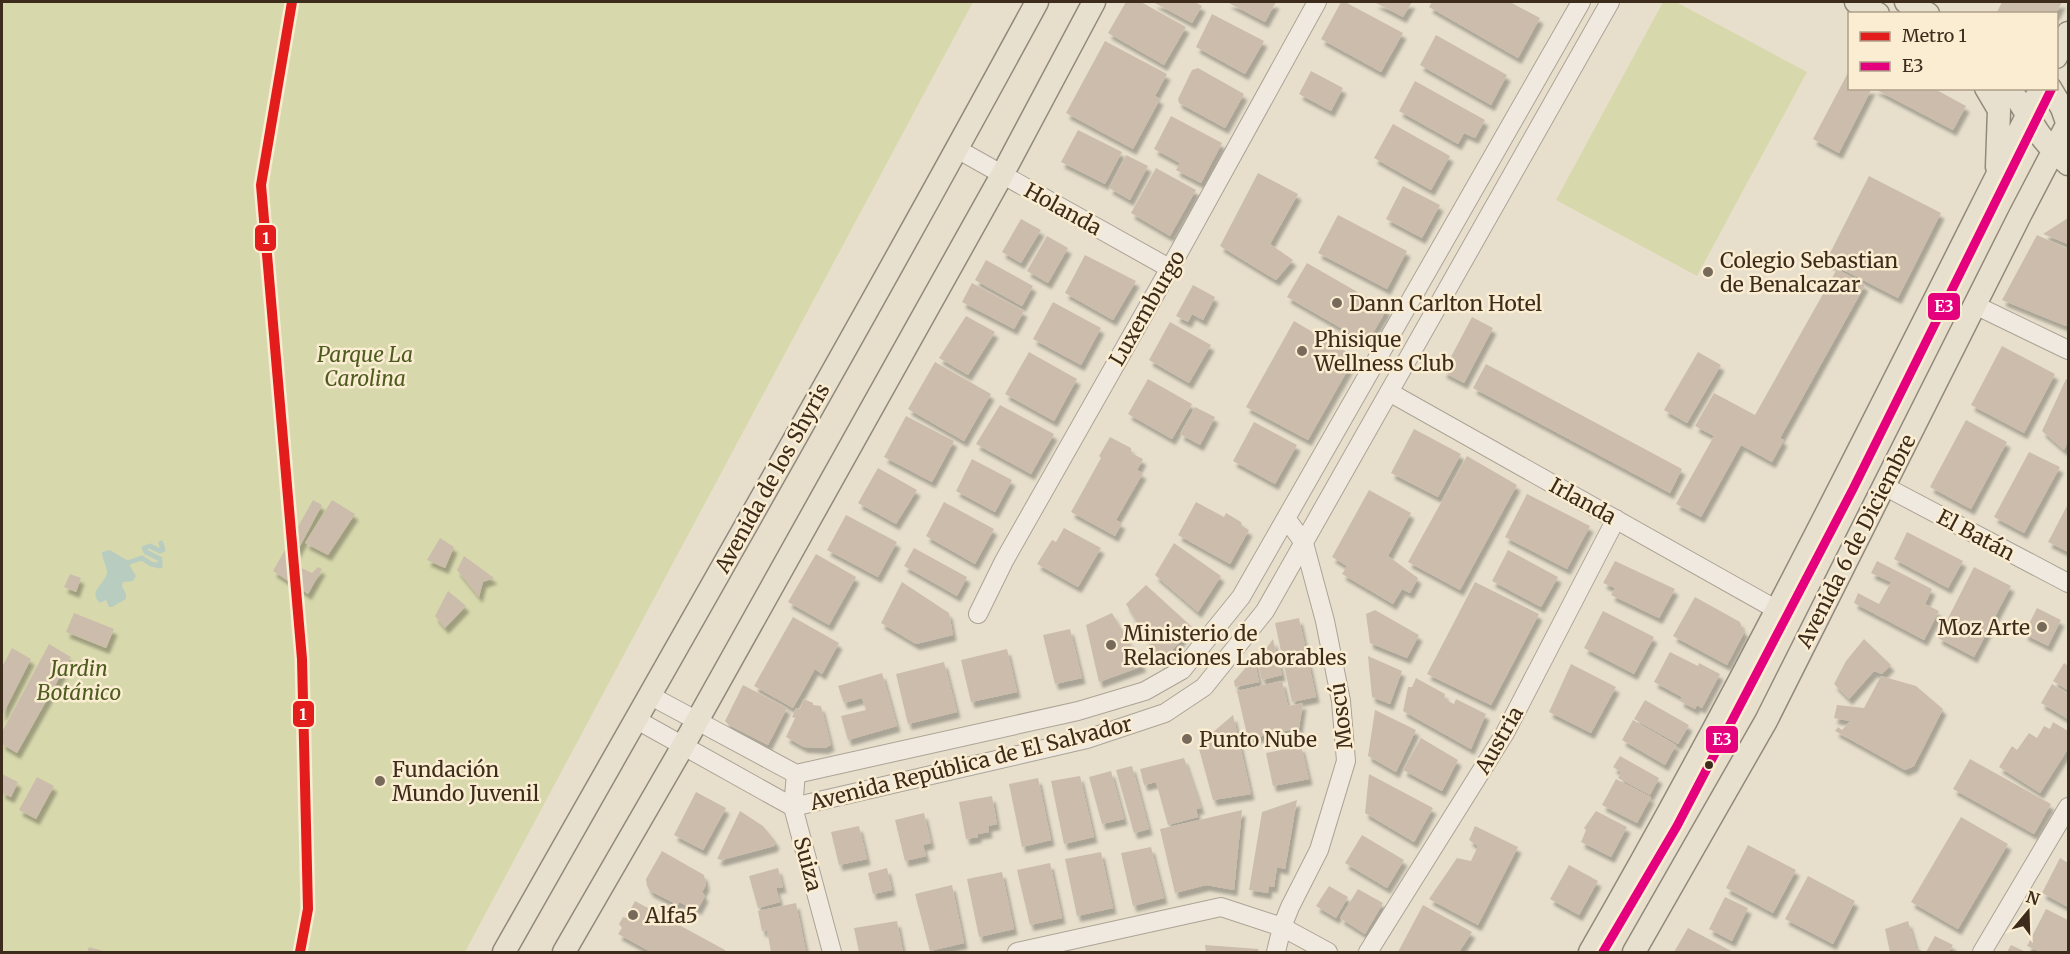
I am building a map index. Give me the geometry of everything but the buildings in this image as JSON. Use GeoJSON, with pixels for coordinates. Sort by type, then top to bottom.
{"type":"FeatureCollection","features":[{"type":"Feature","properties":{"kind":"main road","name":"Avenida de los Shyris"},"geometry":{"type":"LineString","coordinates":[[504,952],[651,696],[1037,2]]}},
{"type":"Feature","properties":{"kind":"main road"},"geometry":{"type":"LineString","coordinates":[[564,952],[683,746],[1002,175],[1094,2]]}},
{"type":"Feature","properties":{"kind":"main road"},"geometry":{"type":"LineString","coordinates":[[1856,2],[1874,12]]}},
{"type":"Feature","properties":{"kind":"main road"},"geometry":{"type":"LineString","coordinates":[[1906,2],[1924,12]]}},
{"type":"Feature","properties":{"kind":"main road"},"geometry":{"type":"LineString","coordinates":[[2058,53],[2068,33]]}},
{"type":"Feature","properties":{"kind":"main road"},"geometry":{"type":"LineString","coordinates":[[1987,90],[1999,110],[1997,178]]}},
{"type":"Feature","properties":{"kind":"main road"},"geometry":{"type":"LineString","coordinates":[[2008,90],[2022,104],[2033,125],[2061,158]]}},
{"type":"Feature","properties":{"kind":"main road","name":"Avenida 6 de Diciembre"},"geometry":{"type":"LineString","coordinates":[[1590,952],[1636,873],[1777,610],[2040,90]]}},
{"type":"Feature","properties":{"kind":"main road"},"geometry":{"type":"LineString","coordinates":[[2051,90],[2068,124]]}},
{"type":"Feature","properties":{"kind":"main road","name":"Avenida 6 de Diciembre"},"geometry":{"type":"LineString","coordinates":[[1634,952],[1766,721],[1975,305],[2061,158],[2068,124]]}},
{"type":"Feature","properties":{"kind":"street","name":"Luxemburgo"},"geometry":{"type":"LineString","coordinates":[[978,614],[1004,561],[1317,2]]}},
{"type":"Feature","properties":{"kind":"street","name":"Avenida República de El Salvador"},"geometry":{"type":"LineString","coordinates":[[651,696],[796,774],[1078,711],[1145,691],[1182,670],[1241,597],[1581,2]]}},
{"type":"Feature","properties":{"kind":"street","name":"Avenida República de El Salvador"},"geometry":{"type":"LineString","coordinates":[[637,720],[793,807],[1087,739],[1166,712],[1204,687],[1265,611],[1610,2]]}},
{"type":"Feature","properties":{"kind":"street","name":"Holanda"},"geometry":{"type":"LineString","coordinates":[[957,149],[1169,268]]}},
{"type":"Feature","properties":{"kind":"street"},"geometry":{"type":"LineString","coordinates":[[1975,305],[2068,350]]}},
{"type":"Feature","properties":{"kind":"street","name":"Irlanda"},"geometry":{"type":"LineString","coordinates":[[1389,392],[1777,610]]}},
{"type":"Feature","properties":{"kind":"street","name":"El Batán"},"geometry":{"type":"LineString","coordinates":[[1884,486],[2068,584]]}},
{"type":"Feature","properties":{"kind":"street"},"geometry":{"type":"LineString","coordinates":[[1286,518],[1304,543]]}},
{"type":"Feature","properties":{"kind":"street","name":"Austria"},"geometry":{"type":"LineString","coordinates":[[1368,952],[1505,733],[1616,519]]}},
{"type":"Feature","properties":{"kind":"street","name":"Moscú"},"geometry":{"type":"LineString","coordinates":[[1276,952],[1290,907],[1319,850],[1346,761],[1341,701],[1325,621],[1304,543]]}},
{"type":"Feature","properties":{"kind":"street","name":"Suiza"},"geometry":{"type":"LineString","coordinates":[[796,774],[793,807],[832,952]]}},
{"type":"Feature","properties":{"kind":"street"},"geometry":{"type":"LineString","coordinates":[[1982,952],[2068,807]]}},
{"type":"Feature","properties":{"kind":"street"},"geometry":{"type":"LineString","coordinates":[[1017,952],[1221,907],[1282,927],[1328,952]]}},
{"type":"Feature","properties":{"kind":"green space","name":"Parque La Carolina"},"geometry":{"type":"Polygon","coordinates":[[[2,2],[973,2],[465,952],[2,952],[2,2]]]}},
{"type":"Feature","properties":{"kind":"green space"},"geometry":{"type":"Polygon","coordinates":[[[1663,2],[1676,2],[1807,72],[1697,276],[1556,200],[1663,2]]]}},
{"type":"Feature","properties":{"kind":"shaded area"},"geometry":{"type":"Polygon","coordinates":[[[110,550],[130,562],[136,576],[133,581],[123,582],[126,599],[112,607],[109,607],[106,600],[100,603],[95,595],[107,572],[102,552],[110,550]]]}},
{"type":"Feature","properties":{"kind":"waterway"},"geometry":{"type":"LineString","coordinates":[[130,562],[142,558],[151,564],[160,566],[160,559],[146,552],[144,548],[150,546],[160,551],[163,550],[161,543]]}},
{"type":"Feature","properties":{"kind":"metro line","name":"1"},"geometry":{"type":"LineString","coordinates":[[292,2],[261,185],[302,659],[308,909],[300,952]]}},
{"type":"Feature","properties":{"kind":"transit line","name":"E3"},"geometry":{"type":"LineString","coordinates":[[1603,952],[1677,826],[1853,489],[2051,90]]}},
{"type":"Feature","properties":{"kind":"place","name":"Colegio Sebastian de Benalcazar"},"geometry":{"type":"Point","coordinates":[1708,272]}},
{"type":"Feature","properties":{"kind":"place","name":"Dann Carlton Hotel"},"geometry":{"type":"Point","coordinates":[1337,303]}},
{"type":"Feature","properties":{"kind":"place","name":"Phisique Wellness Club"},"geometry":{"type":"Point","coordinates":[1302,351]}},
{"type":"Feature","properties":{"kind":"place","name":"Moz Arte"},"geometry":{"type":"Point","coordinates":[2042,627]}},
{"type":"Feature","properties":{"kind":"place","name":"Ministerio de Relaciones Laborables"},"geometry":{"type":"Point","coordinates":[1111,645]}},
{"type":"Feature","properties":{"kind":"place","name":"Punto Nube"},"geometry":{"type":"Point","coordinates":[1187,739]}},
{"type":"Feature","properties":{"kind":"place","name":"Fundación Mundo Juvenil"},"geometry":{"type":"Point","coordinates":[380,781]}},
{"type":"Feature","properties":{"kind":"place","name":"Alfa5"},"geometry":{"type":"Point","coordinates":[633,915]}},
{"type":"Feature","properties":{"kind":"park label","name":"Jardin Botánico"},"geometry":{"type":"Point","coordinates":[79,680]}}]}
